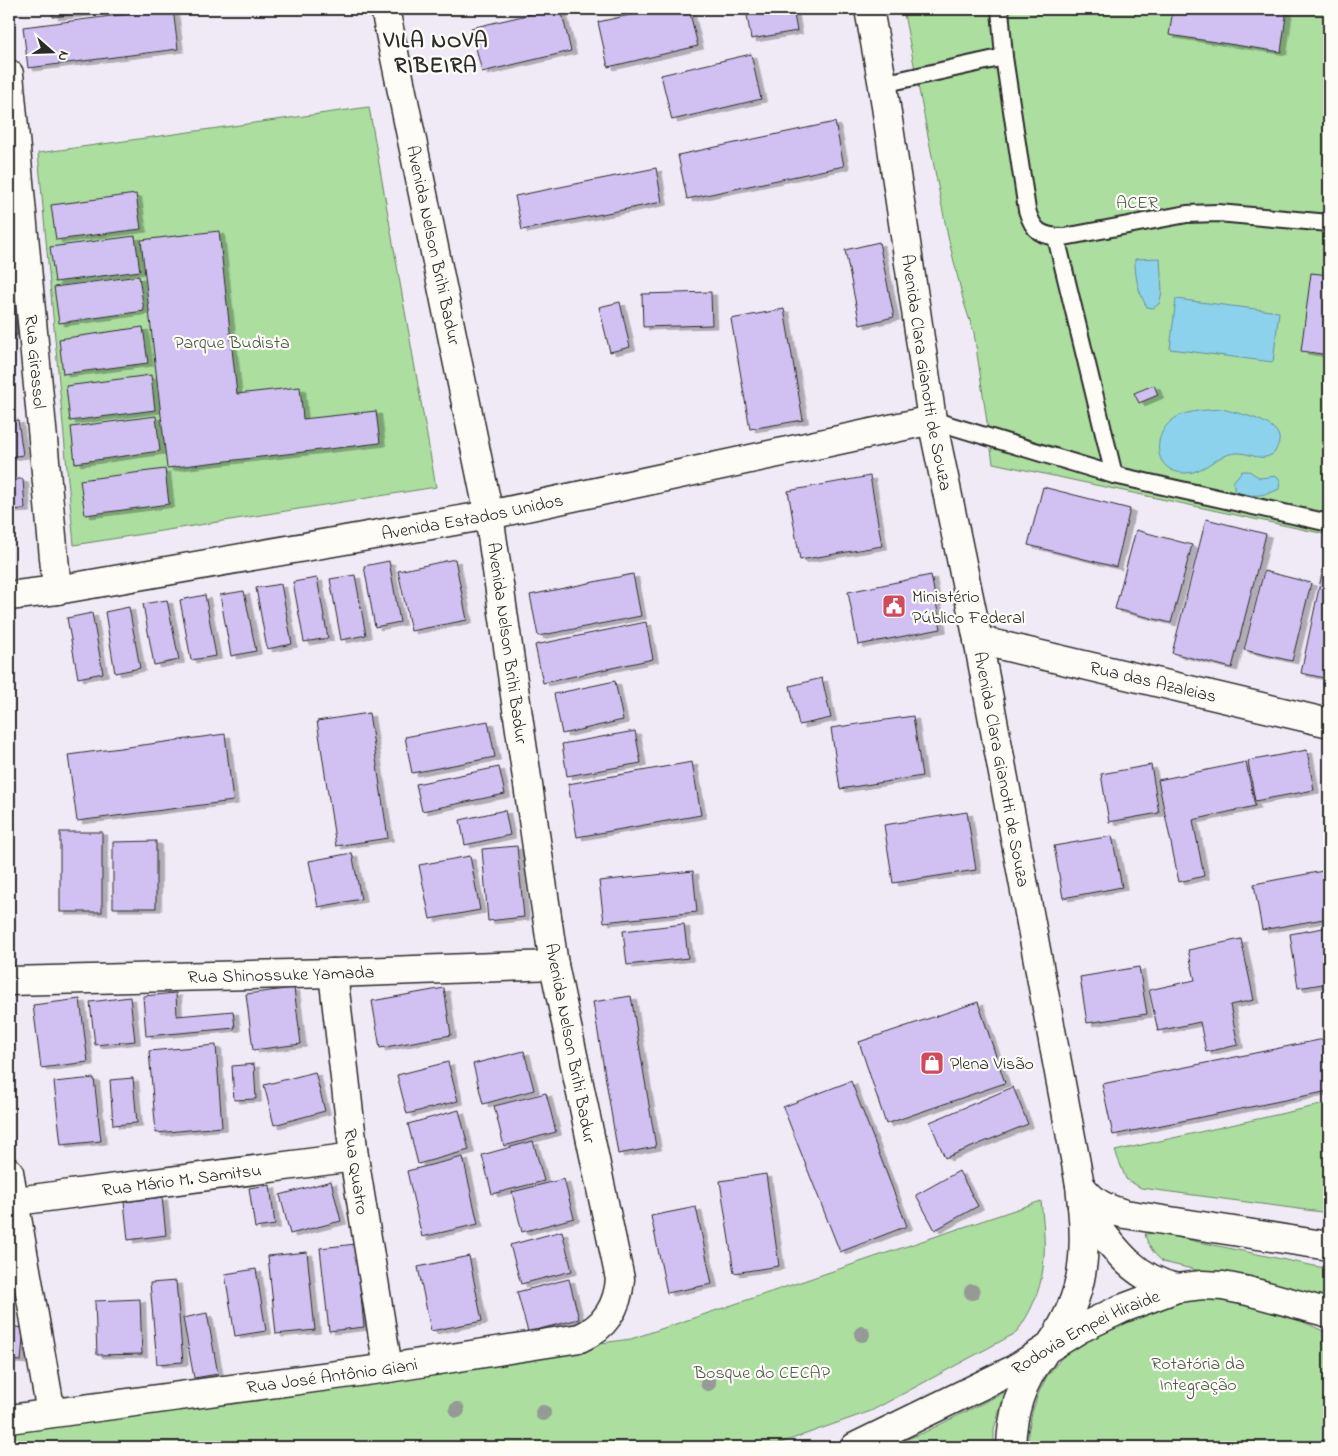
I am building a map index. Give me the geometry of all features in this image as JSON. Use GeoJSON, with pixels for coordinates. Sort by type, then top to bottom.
{"type":"FeatureCollection","features":[{"type":"Feature","properties":{"kind":"street","name":"Avenida Nelson Brihi Badur"},"geometry":{"type":"LineString","coordinates":[[385,9],[489,514],[554,965],[620,1279]]}},
{"type":"Feature","properties":{"kind":"street","name":"Avenida Clara Gianotti de Souza"},"geometry":{"type":"LineString","coordinates":[[868,9],[883,86],[932,420],[978,640],[1081,1195],[1084,1256],[1076,1297],[1068,1318],[1049,1347]]}},
{"type":"Feature","properties":{"kind":"street","name":"Rua Girassol"},"geometry":{"type":"LineString","coordinates":[[9,74],[58,590]]}},
{"type":"Feature","properties":{"kind":"street","name":"Avenida Estados Unidos"},"geometry":{"type":"LineString","coordinates":[[9,596],[58,590],[489,514],[932,420]]}},
{"type":"Feature","properties":{"kind":"street","name":"Rua das Azaleias"},"geometry":{"type":"LineString","coordinates":[[978,640],[1329,723]]}},
{"type":"Feature","properties":{"kind":"street","name":"Rua Shinossuke Yamada"},"geometry":{"type":"LineString","coordinates":[[9,981],[554,965]]}},
{"type":"Feature","properties":{"kind":"street","name":"Rua Quatro"},"geometry":{"type":"LineString","coordinates":[[332,973],[354,1157],[388,1368]]}},
{"type":"Feature","properties":{"kind":"street","name":"Rua Mário M. Samitsu"},"geometry":{"type":"LineString","coordinates":[[11,1202],[354,1157]]}},
{"type":"Feature","properties":{"kind":"street"},"geometry":{"type":"LineString","coordinates":[[9,1172],[11,1202],[51,1413]]}},
{"type":"Feature","properties":{"kind":"street"},"geometry":{"type":"LineString","coordinates":[[1081,1195],[1106,1208],[1125,1214],[1329,1246]]}},
{"type":"Feature","properties":{"kind":"street"},"geometry":{"type":"LineString","coordinates":[[1081,1195],[1120,1256],[1135,1269],[1154,1281],[1177,1288]]}},
{"type":"Feature","properties":{"kind":"street","name":"Rua José Antônio Giani"},"geometry":{"type":"LineString","coordinates":[[9,1419],[388,1368],[580,1338],[598,1328],[607,1318],[615,1306],[619,1293],[620,1279]]}},
{"type":"Feature","properties":{"kind":"street","name":"Rodovia Empei Hiraide"},"geometry":{"type":"LineString","coordinates":[[855,1447],[1014,1370],[1079,1329],[1121,1309],[1177,1288],[1202,1285],[1223,1286],[1329,1313]]}},
{"type":"Feature","properties":{"kind":"street"},"geometry":{"type":"LineString","coordinates":[[1303,1307],[1329,1318]]}},
{"type":"Feature","properties":{"kind":"street"},"geometry":{"type":"LineString","coordinates":[[1011,1447],[1011,1432],[1015,1410],[1022,1389],[1031,1369],[1049,1347]]}},
{"type":"Feature","properties":{"kind":"lane"},"geometry":{"type":"LineString","coordinates":[[1000,9],[1004,57],[1030,219],[1038,231],[1049,236],[1064,237],[1187,214],[1218,213],[1329,223]]}},
{"type":"Feature","properties":{"kind":"lane"},"geometry":{"type":"LineString","coordinates":[[883,86],[896,80],[1004,57]]}},
{"type":"Feature","properties":{"kind":"lane"},"geometry":{"type":"LineString","coordinates":[[1056,237],[1114,475]]}},
{"type":"Feature","properties":{"kind":"lane"},"geometry":{"type":"LineString","coordinates":[[932,420],[1114,475],[1329,523]]}},
{"type":"Feature","properties":{"kind":"green space","name":"ACER"},"geometry":{"type":"Polygon","coordinates":[[[903,9],[1329,9],[1329,535],[993,463],[974,333],[964,303],[948,237],[903,9]]]}},
{"type":"Feature","properties":{"kind":"green space","name":"Parque Budista"},"geometry":{"type":"Polygon","coordinates":[[[369,107],[436,487],[74,545],[38,153],[369,107]]]}},
{"type":"Feature","properties":{"kind":"green space"},"geometry":{"type":"Polygon","coordinates":[[[1329,1103],[1329,1213],[1141,1188],[1126,1179],[1115,1151],[1329,1103]]]}},
{"type":"Feature","properties":{"kind":"green space","name":"Bosque do CECAP"},"geometry":{"type":"Polygon","coordinates":[[[1041,1201],[1044,1254],[1040,1286],[1027,1317],[1016,1333],[871,1411],[769,1447],[9,1447],[9,1424],[631,1339],[1041,1201]]]}},
{"type":"Feature","properties":{"kind":"green space"},"geometry":{"type":"Polygon","coordinates":[[[1156,1233],[1329,1269],[1329,1302],[1163,1262],[1151,1249],[1145,1234],[1156,1233]]]}},
{"type":"Feature","properties":{"kind":"green space","name":"Rotatória da Integração"},"geometry":{"type":"Polygon","coordinates":[[[1203,1299],[1268,1310],[1329,1334],[1329,1447],[1028,1447],[1028,1433],[1038,1394],[1047,1376],[1063,1356],[1091,1339],[1129,1321],[1179,1301],[1203,1299]]]}},
{"type":"Feature","properties":{"kind":"green space"},"geometry":{"type":"Polygon","coordinates":[[[1005,1392],[994,1429],[994,1447],[885,1447],[923,1433],[1005,1392]]]}},
{"type":"Feature","properties":{"kind":"water"},"geometry":{"type":"Polygon","coordinates":[[[1160,258],[1162,292],[1159,304],[1153,308],[1147,307],[1141,296],[1138,284],[1135,259],[1160,258]]]}},
{"type":"Feature","properties":{"kind":"water"},"geometry":{"type":"Polygon","coordinates":[[[1176,299],[1279,312],[1273,362],[1170,349],[1176,299]]]}},
{"type":"Feature","properties":{"kind":"water"},"geometry":{"type":"Polygon","coordinates":[[[1222,409],[1255,418],[1271,426],[1279,437],[1279,443],[1275,452],[1266,457],[1241,453],[1229,454],[1199,470],[1186,473],[1174,471],[1166,466],[1161,459],[1159,441],[1168,423],[1188,413],[1222,409]]]}},
{"type":"Feature","properties":{"kind":"water"},"geometry":{"type":"Polygon","coordinates":[[[1242,471],[1249,471],[1260,478],[1277,476],[1280,480],[1279,489],[1257,495],[1246,495],[1235,491],[1233,482],[1242,471]]]}},
{"type":"Feature","properties":{"kind":"building"},"geometry":{"type":"Polygon","coordinates":[[[52,9],[114,9],[53,17],[52,9]]]}},
{"type":"Feature","properties":{"kind":"building"},"geometry":{"type":"Polygon","coordinates":[[[173,9],[178,49],[28,68],[23,27],[173,9]]]}},
{"type":"Feature","properties":{"kind":"building"},"geometry":{"type":"Polygon","coordinates":[[[553,9],[561,9],[571,51],[482,72],[471,28],[553,9]]]}},
{"type":"Feature","properties":{"kind":"building"},"geometry":{"type":"Polygon","coordinates":[[[657,9],[689,9],[698,46],[608,67],[598,22],[657,9]]]}},
{"type":"Feature","properties":{"kind":"building"},"geometry":{"type":"Polygon","coordinates":[[[746,9],[793,9],[797,31],[751,39],[746,9]]]}},
{"type":"Feature","properties":{"kind":"building"},"geometry":{"type":"Polygon","coordinates":[[[1173,9],[1287,9],[1281,52],[1169,35],[1173,9]]]}},
{"type":"Feature","properties":{"kind":"building"},"geometry":{"type":"Polygon","coordinates":[[[751,54],[761,99],[672,120],[661,75],[751,54]]]}},
{"type":"Feature","properties":{"kind":"building"},"geometry":{"type":"Polygon","coordinates":[[[835,122],[844,166],[687,199],[678,155],[835,122]]]}},
{"type":"Feature","properties":{"kind":"building"},"geometry":{"type":"Polygon","coordinates":[[[656,168],[662,202],[522,230],[515,196],[656,168]]]}},
{"type":"Feature","properties":{"kind":"building"},"geometry":{"type":"Polygon","coordinates":[[[136,194],[141,229],[56,240],[51,205],[136,194]]]}},
{"type":"Feature","properties":{"kind":"building"},"geometry":{"type":"Polygon","coordinates":[[[219,231],[237,394],[300,387],[303,419],[376,411],[380,443],[167,468],[141,240],[219,231]]]}},
{"type":"Feature","properties":{"kind":"building"},"geometry":{"type":"Polygon","coordinates":[[[135,236],[140,271],[55,282],[50,247],[135,236]]]}},
{"type":"Feature","properties":{"kind":"building"},"geometry":{"type":"Polygon","coordinates":[[[879,242],[894,317],[860,325],[845,250],[879,242]]]}},
{"type":"Feature","properties":{"kind":"building"},"geometry":{"type":"Polygon","coordinates":[[[1311,273],[1329,275],[1329,355],[1301,351],[1311,273]]]}},
{"type":"Feature","properties":{"kind":"building"},"geometry":{"type":"Polygon","coordinates":[[[139,276],[144,311],[59,323],[54,287],[139,276]]]}},
{"type":"Feature","properties":{"kind":"building"},"geometry":{"type":"Polygon","coordinates":[[[711,292],[712,325],[643,327],[642,294],[711,292]]]}},
{"type":"Feature","properties":{"kind":"building"},"geometry":{"type":"Polygon","coordinates":[[[16,300],[17,335],[9,335],[9,301],[16,300]]]}},
{"type":"Feature","properties":{"kind":"building"},"geometry":{"type":"Polygon","coordinates":[[[620,302],[630,347],[610,352],[599,307],[620,302]]]}},
{"type":"Feature","properties":{"kind":"building"},"geometry":{"type":"Polygon","coordinates":[[[784,309],[803,420],[750,429],[731,319],[784,309]]]}},
{"type":"Feature","properties":{"kind":"building"},"geometry":{"type":"Polygon","coordinates":[[[143,327],[148,363],[63,374],[59,339],[143,327]]]}},
{"type":"Feature","properties":{"kind":"building"},"geometry":{"type":"Polygon","coordinates":[[[151,375],[155,410],[70,421],[66,386],[151,375]]]}},
{"type":"Feature","properties":{"kind":"building"},"geometry":{"type":"Polygon","coordinates":[[[1154,385],[1158,395],[1139,403],[1134,393],[1154,385]]]}},
{"type":"Feature","properties":{"kind":"building"},"geometry":{"type":"Polygon","coordinates":[[[156,416],[160,451],[75,463],[71,427],[156,416]]]}},
{"type":"Feature","properties":{"kind":"building"},"geometry":{"type":"Polygon","coordinates":[[[18,420],[23,455],[9,457],[9,422],[18,420]]]}},
{"type":"Feature","properties":{"kind":"building"},"geometry":{"type":"Polygon","coordinates":[[[165,469],[169,504],[85,515],[80,480],[165,469]]]}},
{"type":"Feature","properties":{"kind":"building"},"geometry":{"type":"Polygon","coordinates":[[[870,476],[882,546],[800,560],[788,491],[870,476]]]}},
{"type":"Feature","properties":{"kind":"building"},"geometry":{"type":"Polygon","coordinates":[[[9,479],[23,479],[25,509],[9,510],[9,479]]]}},
{"type":"Feature","properties":{"kind":"building"},"geometry":{"type":"Polygon","coordinates":[[[1043,487],[1130,509],[1116,567],[1028,545],[1043,487]]]}},
{"type":"Feature","properties":{"kind":"building"},"geometry":{"type":"Polygon","coordinates":[[[1206,519],[1266,534],[1232,668],[1172,653],[1206,519]]]}},
{"type":"Feature","properties":{"kind":"building"},"geometry":{"type":"Polygon","coordinates":[[[1136,530],[1192,545],[1171,623],[1115,609],[1136,530]]]}},
{"type":"Feature","properties":{"kind":"building"},"geometry":{"type":"Polygon","coordinates":[[[1329,545],[1329,679],[1301,673],[1329,545]]]}},
{"type":"Feature","properties":{"kind":"building"},"geometry":{"type":"Polygon","coordinates":[[[455,559],[467,620],[411,631],[398,571],[455,559]]]}},
{"type":"Feature","properties":{"kind":"building"},"geometry":{"type":"Polygon","coordinates":[[[389,561],[400,622],[375,627],[364,566],[389,561]]]}},
{"type":"Feature","properties":{"kind":"building"},"geometry":{"type":"Polygon","coordinates":[[[1264,571],[1311,583],[1292,661],[1244,650],[1264,571]]]}},
{"type":"Feature","properties":{"kind":"building"},"geometry":{"type":"Polygon","coordinates":[[[633,574],[641,616],[538,636],[530,595],[633,574]]]}},
{"type":"Feature","properties":{"kind":"building"},"geometry":{"type":"Polygon","coordinates":[[[355,575],[366,635],[341,640],[330,579],[355,575]]]}},
{"type":"Feature","properties":{"kind":"building","name":"Ministério Público Federal"},"geometry":{"type":"Polygon","coordinates":[[[931,575],[941,629],[858,645],[848,592],[931,575]]]}},
{"type":"Feature","properties":{"kind":"building"},"geometry":{"type":"Polygon","coordinates":[[[317,578],[328,638],[304,642],[293,582],[317,578]]]}},
{"type":"Feature","properties":{"kind":"building"},"geometry":{"type":"Polygon","coordinates":[[[281,584],[292,644],[267,649],[256,588],[281,584]]]}},
{"type":"Feature","properties":{"kind":"building"},"geometry":{"type":"Polygon","coordinates":[[[244,591],[256,651],[231,656],[220,595],[244,591]]]}},
{"type":"Feature","properties":{"kind":"building"},"geometry":{"type":"Polygon","coordinates":[[[205,595],[216,656],[191,660],[180,600],[205,595]]]}},
{"type":"Feature","properties":{"kind":"building"},"geometry":{"type":"Polygon","coordinates":[[[167,600],[179,660],[154,665],[143,604],[167,600]]]}},
{"type":"Feature","properties":{"kind":"building"},"geometry":{"type":"Polygon","coordinates":[[[129,607],[140,668],[115,673],[105,612],[129,607]]]}},
{"type":"Feature","properties":{"kind":"building"},"geometry":{"type":"Polygon","coordinates":[[[92,613],[103,673],[78,678],[67,618],[92,613]]]}},
{"type":"Feature","properties":{"kind":"building"},"geometry":{"type":"Polygon","coordinates":[[[646,622],[653,659],[543,683],[535,645],[646,622]]]}},
{"type":"Feature","properties":{"kind":"building"},"geometry":{"type":"Polygon","coordinates":[[[822,678],[831,718],[799,725],[790,686],[822,678]]]}},
{"type":"Feature","properties":{"kind":"building"},"geometry":{"type":"Polygon","coordinates":[[[615,681],[623,720],[562,734],[554,694],[615,681]]]}},
{"type":"Feature","properties":{"kind":"building"},"geometry":{"type":"Polygon","coordinates":[[[369,713],[388,838],[336,846],[317,721],[369,713]]]}},
{"type":"Feature","properties":{"kind":"building"},"geometry":{"type":"Polygon","coordinates":[[[913,716],[922,776],[840,789],[831,728],[913,716]]]}},
{"type":"Feature","properties":{"kind":"building"},"geometry":{"type":"Polygon","coordinates":[[[488,721],[495,757],[412,773],[405,737],[488,721]]]}},
{"type":"Feature","properties":{"kind":"building"},"geometry":{"type":"Polygon","coordinates":[[[635,731],[641,763],[567,776],[562,744],[635,731]]]}},
{"type":"Feature","properties":{"kind":"building"},"geometry":{"type":"Polygon","coordinates":[[[225,734],[233,801],[77,821],[68,755],[225,734]]]}},
{"type":"Feature","properties":{"kind":"building"},"geometry":{"type":"Polygon","coordinates":[[[1307,750],[1314,790],[1255,801],[1248,761],[1307,750]]]}},
{"type":"Feature","properties":{"kind":"building"},"geometry":{"type":"Polygon","coordinates":[[[692,762],[701,815],[577,837],[568,784],[692,762]]]}},
{"type":"Feature","properties":{"kind":"building"},"geometry":{"type":"Polygon","coordinates":[[[1246,762],[1255,806],[1193,820],[1204,876],[1179,882],[1158,780],[1246,762]]]}},
{"type":"Feature","properties":{"kind":"building"},"geometry":{"type":"Polygon","coordinates":[[[1151,765],[1159,813],[1109,822],[1101,774],[1151,765]]]}},
{"type":"Feature","properties":{"kind":"building"},"geometry":{"type":"Polygon","coordinates":[[[499,767],[505,794],[422,811],[416,784],[499,767]]]}},
{"type":"Feature","properties":{"kind":"building"},"geometry":{"type":"Polygon","coordinates":[[[505,810],[510,835],[465,845],[460,820],[505,810]]]}},
{"type":"Feature","properties":{"kind":"building"},"geometry":{"type":"Polygon","coordinates":[[[967,812],[976,870],[893,883],[884,825],[967,812]]]}},
{"type":"Feature","properties":{"kind":"building"},"geometry":{"type":"Polygon","coordinates":[[[60,832],[102,832],[102,912],[60,912],[60,832]]]}},
{"type":"Feature","properties":{"kind":"building"},"geometry":{"type":"Polygon","coordinates":[[[1112,836],[1122,887],[1063,898],[1054,846],[1112,836]]]}},
{"type":"Feature","properties":{"kind":"building"},"geometry":{"type":"Polygon","coordinates":[[[156,841],[156,908],[113,908],[113,842],[156,841]]]}},
{"type":"Feature","properties":{"kind":"building"},"geometry":{"type":"Polygon","coordinates":[[[517,846],[524,917],[488,921],[482,849],[517,846]]]}},
{"type":"Feature","properties":{"kind":"building"},"geometry":{"type":"Polygon","coordinates":[[[352,853],[361,899],[318,907],[309,861],[352,853]]]}},
{"type":"Feature","properties":{"kind":"building"},"geometry":{"type":"Polygon","coordinates":[[[470,856],[480,910],[430,919],[419,865],[470,856]]]}},
{"type":"Feature","properties":{"kind":"building"},"geometry":{"type":"Polygon","coordinates":[[[693,871],[697,912],[604,922],[599,881],[693,871]]]}},
{"type":"Feature","properties":{"kind":"building"},"geometry":{"type":"Polygon","coordinates":[[[1323,871],[1329,905],[1329,918],[1262,930],[1254,884],[1323,871]]]}},
{"type":"Feature","properties":{"kind":"building"},"geometry":{"type":"Polygon","coordinates":[[[684,924],[688,958],[627,965],[623,931],[684,924]]]}},
{"type":"Feature","properties":{"kind":"building"},"geometry":{"type":"Polygon","coordinates":[[[1329,927],[1329,983],[1298,988],[1290,934],[1329,927]]]}},
{"type":"Feature","properties":{"kind":"building"},"geometry":{"type":"Polygon","coordinates":[[[1241,939],[1254,1000],[1230,1005],[1238,1045],[1206,1052],[1200,1022],[1158,1031],[1149,990],[1195,980],[1188,950],[1241,939]]]}},
{"type":"Feature","properties":{"kind":"building"},"geometry":{"type":"Polygon","coordinates":[[[1139,967],[1147,1014],[1087,1023],[1080,977],[1139,967]]]}},
{"type":"Feature","properties":{"kind":"building"},"geometry":{"type":"Polygon","coordinates":[[[294,988],[301,1044],[253,1050],[246,994],[294,988]]]}},
{"type":"Feature","properties":{"kind":"building"},"geometry":{"type":"Polygon","coordinates":[[[444,988],[451,1035],[380,1048],[372,1001],[444,988]]]}},
{"type":"Feature","properties":{"kind":"building"},"geometry":{"type":"Polygon","coordinates":[[[176,993],[177,1016],[233,1011],[235,1028],[146,1036],[143,996],[176,993]]]}},
{"type":"Feature","properties":{"kind":"building"},"geometry":{"type":"Polygon","coordinates":[[[631,996],[656,1147],[618,1154],[593,1002],[631,996]]]}},
{"type":"Feature","properties":{"kind":"building"},"geometry":{"type":"Polygon","coordinates":[[[130,997],[135,1041],[95,1045],[90,1002],[130,997]]]}},
{"type":"Feature","properties":{"kind":"building"},"geometry":{"type":"Polygon","coordinates":[[[80,999],[88,1062],[41,1068],[33,1005],[80,999]]]}},
{"type":"Feature","properties":{"kind":"building","name":"Plena Visão"},"geometry":{"type":"Polygon","coordinates":[[[978,1002],[1005,1083],[886,1124],[859,1042],[978,1002]]]}},
{"type":"Feature","properties":{"kind":"building"},"geometry":{"type":"Polygon","coordinates":[[[1329,1038],[1329,1091],[1113,1135],[1102,1084],[1329,1038]]]}},
{"type":"Feature","properties":{"kind":"building"},"geometry":{"type":"Polygon","coordinates":[[[216,1045],[222,1127],[156,1133],[149,1051],[216,1045]]]}},
{"type":"Feature","properties":{"kind":"building"},"geometry":{"type":"Polygon","coordinates":[[[524,1051],[534,1090],[483,1104],[473,1064],[524,1051]]]}},
{"type":"Feature","properties":{"kind":"building"},"geometry":{"type":"Polygon","coordinates":[[[448,1062],[458,1101],[407,1114],[397,1075],[448,1062]]]}},
{"type":"Feature","properties":{"kind":"building"},"geometry":{"type":"Polygon","coordinates":[[[254,1064],[256,1099],[234,1100],[232,1066],[254,1064]]]}},
{"type":"Feature","properties":{"kind":"building"},"geometry":{"type":"Polygon","coordinates":[[[315,1072],[325,1111],[274,1125],[264,1085],[315,1072]]]}},
{"type":"Feature","properties":{"kind":"building"},"geometry":{"type":"Polygon","coordinates":[[[94,1078],[101,1141],[61,1145],[54,1082],[94,1078]]]}},
{"type":"Feature","properties":{"kind":"building"},"geometry":{"type":"Polygon","coordinates":[[[133,1078],[137,1123],[113,1125],[110,1080],[133,1078]]]}},
{"type":"Feature","properties":{"kind":"building"},"geometry":{"type":"Polygon","coordinates":[[[851,1081],[907,1226],[840,1252],[783,1107],[851,1081]]]}},
{"type":"Feature","properties":{"kind":"building"},"geometry":{"type":"Polygon","coordinates":[[[1013,1087],[1028,1124],[945,1158],[930,1122],[1013,1087]]]}},
{"type":"Feature","properties":{"kind":"building"},"geometry":{"type":"Polygon","coordinates":[[[546,1093],[556,1132],[504,1146],[494,1106],[546,1093]]]}},
{"type":"Feature","properties":{"kind":"building"},"geometry":{"type":"Polygon","coordinates":[[[459,1110],[469,1150],[418,1164],[408,1124],[459,1110]]]}},
{"type":"Feature","properties":{"kind":"building"},"geometry":{"type":"Polygon","coordinates":[[[533,1141],[544,1181],[492,1194],[482,1155],[533,1141]]]}},
{"type":"Feature","properties":{"kind":"building"},"geometry":{"type":"Polygon","coordinates":[[[463,1157],[478,1224],[422,1237],[407,1171],[463,1157]]]}},
{"type":"Feature","properties":{"kind":"building"},"geometry":{"type":"Polygon","coordinates":[[[959,1171],[978,1206],[935,1230],[916,1195],[959,1171]]]}},
{"type":"Feature","properties":{"kind":"building"},"geometry":{"type":"Polygon","coordinates":[[[766,1174],[779,1266],[734,1273],[720,1181],[766,1174]]]}},
{"type":"Feature","properties":{"kind":"building"},"geometry":{"type":"Polygon","coordinates":[[[564,1179],[574,1218],[522,1232],[512,1192],[564,1179]]]}},
{"type":"Feature","properties":{"kind":"building"},"geometry":{"type":"Polygon","coordinates":[[[331,1181],[341,1221],[290,1234],[280,1195],[331,1181]]]}},
{"type":"Feature","properties":{"kind":"building"},"geometry":{"type":"Polygon","coordinates":[[[270,1185],[275,1225],[255,1228],[249,1188],[270,1185]]]}},
{"type":"Feature","properties":{"kind":"building"},"geometry":{"type":"Polygon","coordinates":[[[162,1197],[166,1235],[128,1240],[124,1202],[162,1197]]]}},
{"type":"Feature","properties":{"kind":"building"},"geometry":{"type":"Polygon","coordinates":[[[696,1207],[712,1284],[667,1293],[651,1216],[696,1207]]]}},
{"type":"Feature","properties":{"kind":"building"},"geometry":{"type":"Polygon","coordinates":[[[9,1217],[16,1284],[9,1284],[9,1217]]]}},
{"type":"Feature","properties":{"kind":"building"},"geometry":{"type":"Polygon","coordinates":[[[562,1231],[572,1271],[521,1284],[510,1245],[562,1231]]]}},
{"type":"Feature","properties":{"kind":"building"},"geometry":{"type":"Polygon","coordinates":[[[356,1244],[364,1327],[329,1331],[320,1248],[356,1244]]]}},
{"type":"Feature","properties":{"kind":"building"},"geometry":{"type":"Polygon","coordinates":[[[307,1252],[315,1330],[276,1334],[268,1256],[307,1252]]]}},
{"type":"Feature","properties":{"kind":"building"},"geometry":{"type":"Polygon","coordinates":[[[469,1256],[482,1321],[431,1331],[418,1267],[469,1256]]]}},
{"type":"Feature","properties":{"kind":"building"},"geometry":{"type":"Polygon","coordinates":[[[256,1269],[266,1331],[235,1336],[225,1274],[256,1269]]]}},
{"type":"Feature","properties":{"kind":"building"},"geometry":{"type":"Polygon","coordinates":[[[569,1279],[579,1319],[528,1332],[517,1292],[569,1279]]]}},
{"type":"Feature","properties":{"kind":"building"},"geometry":{"type":"Polygon","coordinates":[[[176,1281],[183,1362],[157,1364],[150,1283],[176,1281]]]}},
{"type":"Feature","properties":{"kind":"building"},"geometry":{"type":"Polygon","coordinates":[[[140,1299],[142,1354],[97,1355],[95,1301],[140,1299]]]}},
{"type":"Feature","properties":{"kind":"building"},"geometry":{"type":"Polygon","coordinates":[[[207,1313],[218,1374],[194,1378],[183,1318],[207,1313]]]}},
{"type":"Feature","properties":{"kind":"building"},"geometry":{"type":"Polygon","coordinates":[[[9,1326],[24,1328],[21,1361],[9,1360],[9,1326]]]}},
{"type":"Feature","properties":{"kind":"place","name":"Ministério Público Federal"},"geometry":{"type":"Point","coordinates":[894,606]}},
{"type":"Feature","properties":{"kind":"place","name":"Plena Visão"},"geometry":{"type":"Point","coordinates":[932,1063]}},
{"type":"Feature","properties":{"kind":"district","name":"VILA NOVA RIBEIRA"},"geometry":{"type":"Point","coordinates":[436,52]}}]}
